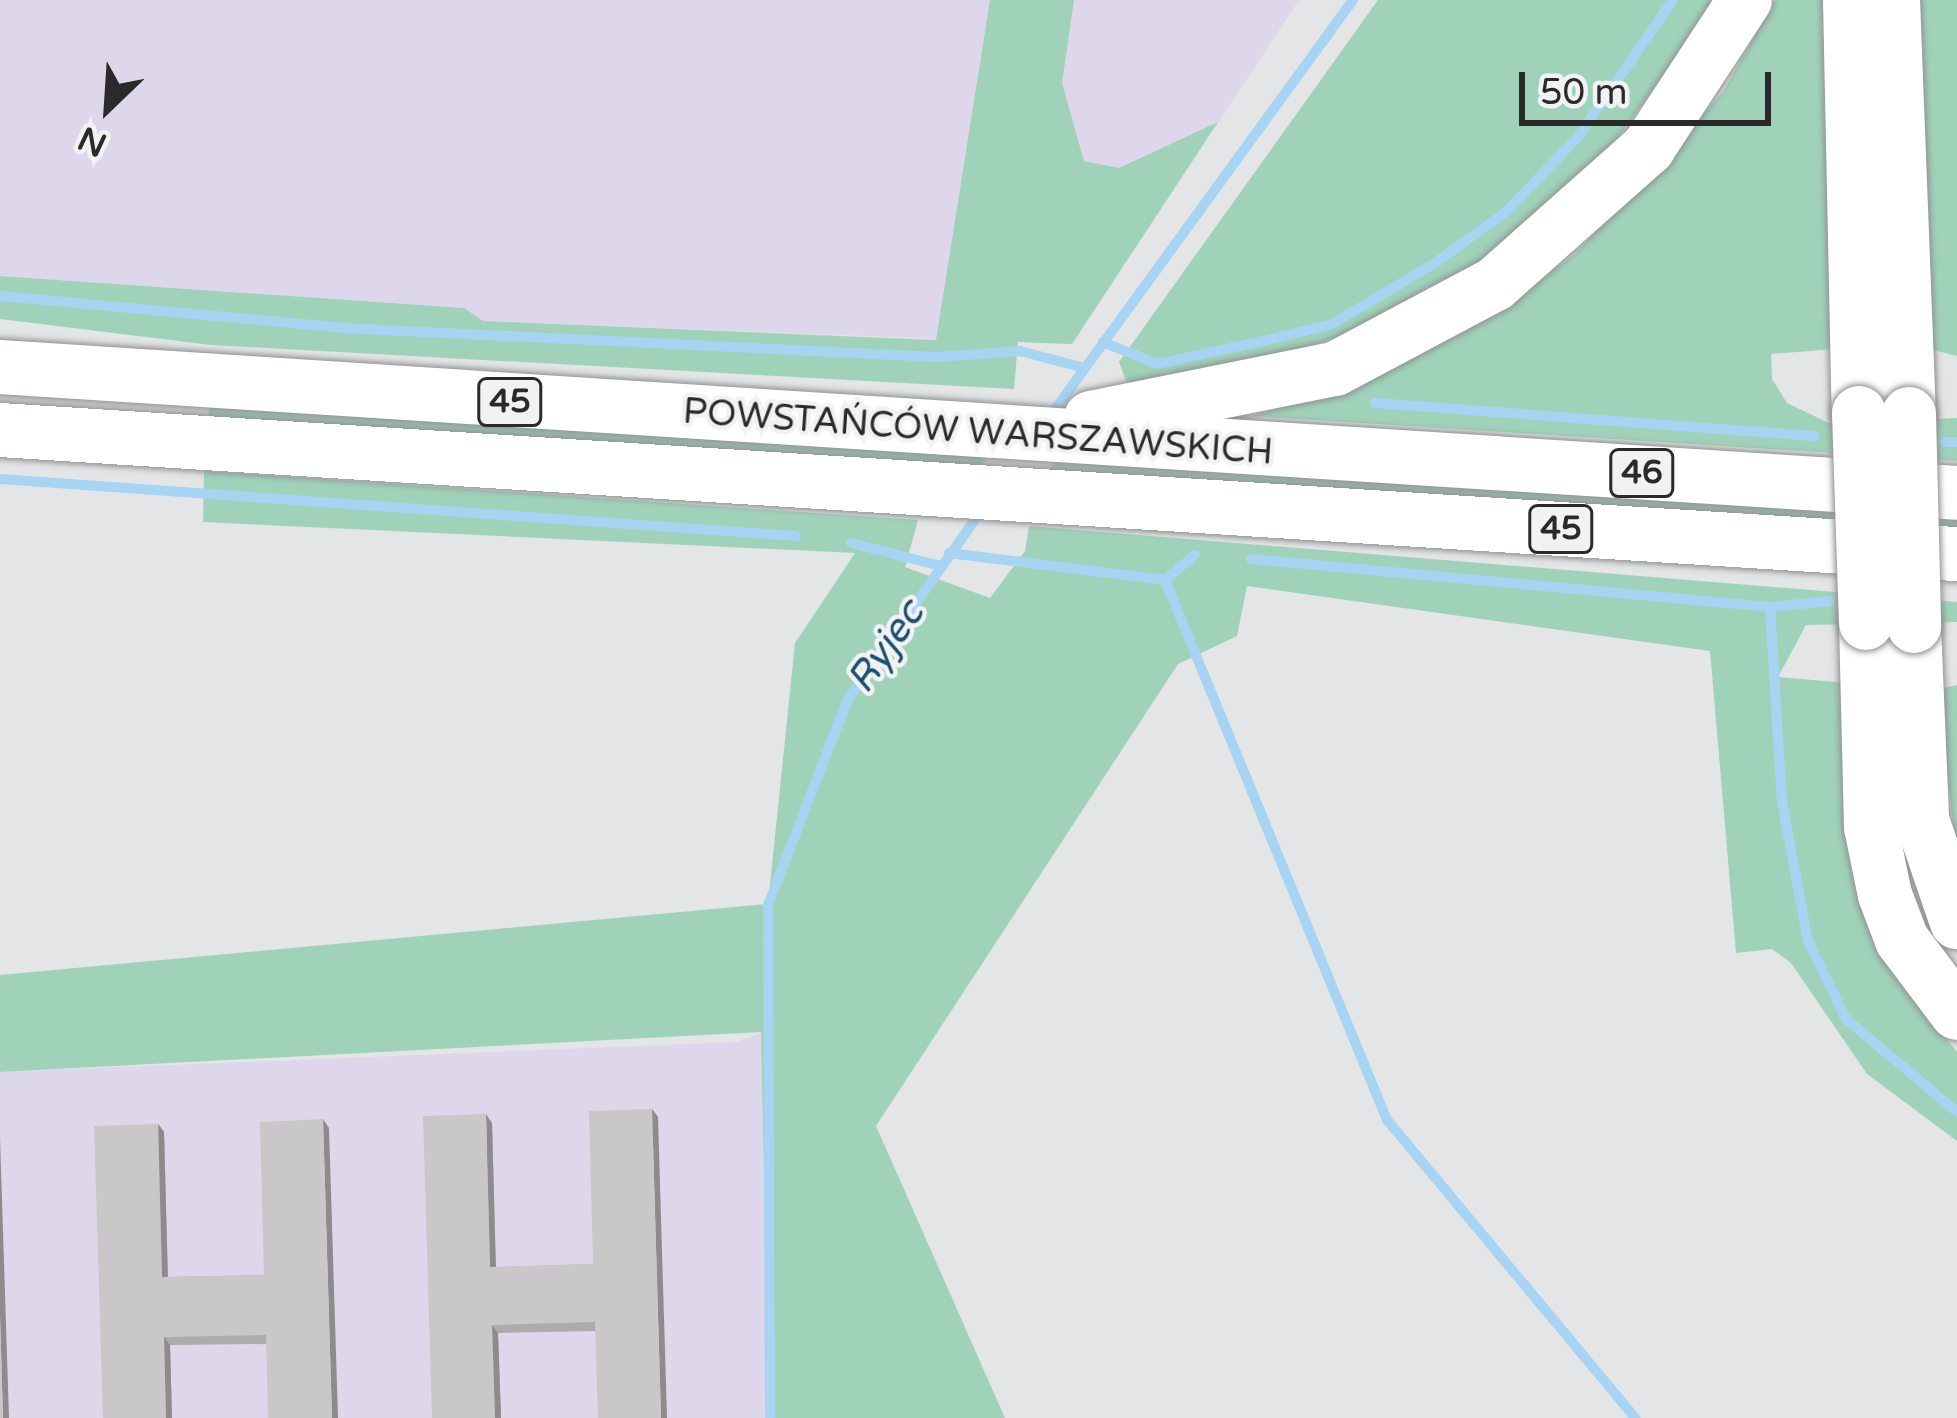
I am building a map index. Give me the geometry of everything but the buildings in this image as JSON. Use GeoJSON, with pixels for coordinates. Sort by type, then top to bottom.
{"type":"FeatureCollection","features":[{"type":"Feature","properties":{"kind":"main road"},"geometry":{"type":"LineString","coordinates":[[1077,429],[1335,369],[1496,284],[1648,148],[1745,0]]}},
{"type":"Feature","properties":{"kind":"main road"},"geometry":{"type":"LineString","coordinates":[[1850,0],[1884,414]]}},
{"type":"Feature","properties":{"kind":"main road"},"geometry":{"type":"LineString","coordinates":[[1893,0],[1884,414],[1890,624],[1871,827],[1885,895],[1903,940],[1957,1013]]}},
{"type":"Feature","properties":{"kind":"main road","name":"POWSTAŃCÓW WARSZAWSKICH"},"geometry":{"type":"LineString","coordinates":[[0,368],[1004,434],[1077,429],[1957,493]]}},
{"type":"Feature","properties":{"kind":"main road","name":"POWSTAŃCÓW WARSZAWSKICH"},"geometry":{"type":"LineString","coordinates":[[0,430],[1029,499],[1957,554]]}},
{"type":"Feature","properties":{"kind":"main road"},"geometry":{"type":"LineString","coordinates":[[1890,624],[1922,820],[1957,922]]}},
{"type":"Feature","properties":{"kind":"shaded area"},"geometry":{"type":"Polygon","coordinates":[[[0,0],[1299,0],[1072,344],[482,321],[463,308],[0,276],[0,0]]]}},
{"type":"Feature","properties":{"kind":"shaded area"},"geometry":{"type":"Polygon","coordinates":[[[762,1032],[769,1418],[0,1418],[0,1072],[738,1042],[762,1032]]]}},
{"type":"Feature","properties":{"kind":"green space"},"geometry":{"type":"Polygon","coordinates":[[[990,0],[1074,0],[1062,83],[1084,161],[1119,168],[1218,122],[1072,344],[1018,342],[1014,389],[211,345],[0,319],[0,276],[464,308],[483,321],[936,340],[990,0]]]}},
{"type":"Feature","properties":{"kind":"green space"},"geometry":{"type":"Polygon","coordinates":[[[1378,0],[1719,0],[1596,167],[1519,236],[1397,317],[1287,354],[1128,386],[1119,362],[1378,0]]]}},
{"type":"Feature","properties":{"kind":"green space"},"geometry":{"type":"Polygon","coordinates":[[[1775,0],[1825,0],[1835,349],[1771,354],[1772,379],[1787,403],[1831,424],[1957,418],[1957,461],[1252,416],[1331,392],[1494,313],[1575,254],[1723,92],[1775,0]]]}},
{"type":"Feature","properties":{"kind":"green space"},"geometry":{"type":"Polygon","coordinates":[[[1919,0],[1957,0],[1957,356],[1929,349],[1919,0]]]}},
{"type":"Feature","properties":{"kind":"green space"},"geometry":{"type":"Polygon","coordinates":[[[210,402],[987,457],[977,471],[208,421],[210,402]]]}},
{"type":"Feature","properties":{"kind":"green space"},"geometry":{"type":"Polygon","coordinates":[[[1056,459],[1957,513],[1957,531],[1046,476],[1056,459]]]}},
{"type":"Feature","properties":{"kind":"green space"},"geometry":{"type":"Polygon","coordinates":[[[204,471],[918,520],[905,567],[990,598],[1025,551],[1029,526],[1957,602],[1957,622],[1806,625],[1778,677],[1847,683],[1881,956],[1957,1052],[1957,1141],[1867,1074],[1791,963],[1772,949],[1736,953],[1710,651],[1247,586],[1237,636],[1178,664],[876,1126],[1005,1418],[769,1418],[761,1032],[0,1072],[0,975],[768,904],[795,643],[855,553],[203,522],[204,471]]]}},
{"type":"Feature","properties":{"kind":"green space"},"geometry":{"type":"Polygon","coordinates":[[[1957,685],[1957,864],[1939,689],[1957,685]]]}},
{"type":"Feature","properties":{"kind":"waterway","name":"Ryjec"},"geometry":{"type":"LineString","coordinates":[[1048,419],[1353,0]]}},
{"type":"Feature","properties":{"kind":"waterway"},"geometry":{"type":"LineString","coordinates":[[1103,342],[1157,364],[1263,341],[1332,324],[1435,263],[1507,211],[1578,137],[1673,0]]}},
{"type":"Feature","properties":{"kind":"waterway"},"geometry":{"type":"LineString","coordinates":[[0,296],[343,328],[937,357],[1020,351],[1085,368]]}},
{"type":"Feature","properties":{"kind":"waterway"},"geometry":{"type":"LineString","coordinates":[[1375,403],[1815,436]]}},
{"type":"Feature","properties":{"kind":"waterway"},"geometry":{"type":"LineString","coordinates":[[1943,442],[1957,442]]}},
{"type":"Feature","properties":{"kind":"waterway"},"geometry":{"type":"LineString","coordinates":[[0,479],[796,536]]}},
{"type":"Feature","properties":{"kind":"waterway","name":"Ryjec"},"geometry":{"type":"LineString","coordinates":[[770,1418],[768,905],[847,701],[984,507]]}},
{"type":"Feature","properties":{"kind":"waterway"},"geometry":{"type":"LineString","coordinates":[[851,543],[941,566]]}},
{"type":"Feature","properties":{"kind":"waterway"},"geometry":{"type":"LineString","coordinates":[[949,553],[1165,580],[1387,1120],[1635,1418]]}},
{"type":"Feature","properties":{"kind":"waterway"},"geometry":{"type":"LineString","coordinates":[[1165,580],[1195,555]]}},
{"type":"Feature","properties":{"kind":"waterway"},"geometry":{"type":"LineString","coordinates":[[1251,559],[1770,607],[1830,601]]}},
{"type":"Feature","properties":{"kind":"waterway"},"geometry":{"type":"LineString","coordinates":[[1770,607],[1782,801],[1808,941],[1846,1019],[1957,1112]]}}]}
